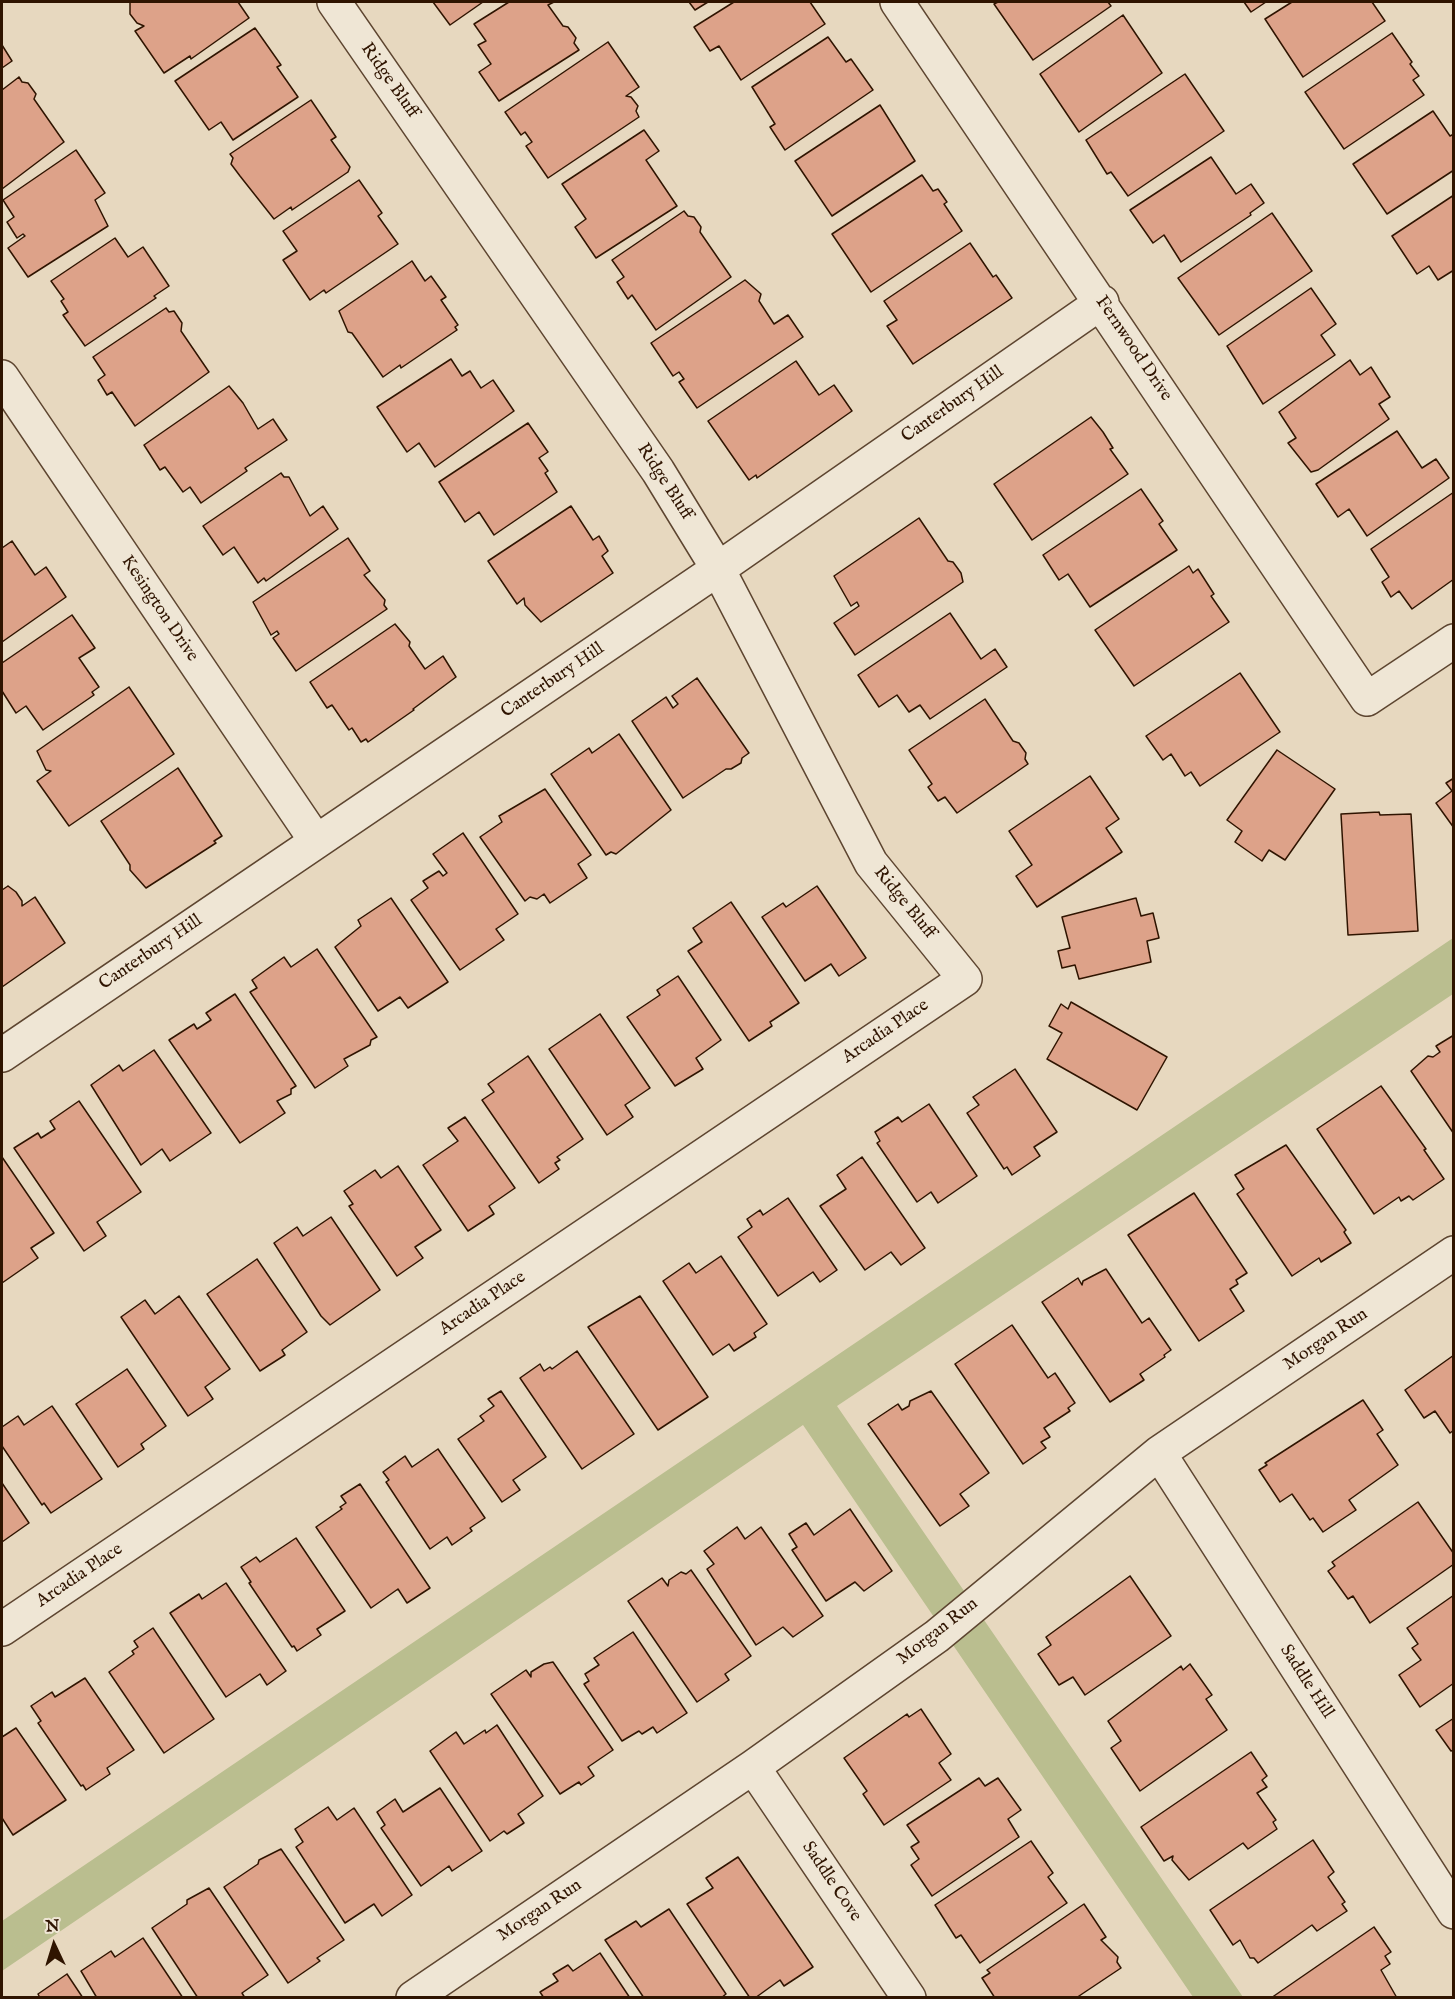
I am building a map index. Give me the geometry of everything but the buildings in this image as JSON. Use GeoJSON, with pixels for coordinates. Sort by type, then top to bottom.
{"type":"FeatureCollection","features":[{"type":"Feature","properties":{"kind":"street","name":"Ridge Bluff"},"geometry":{"type":"LineString","coordinates":[[334,2],[658,471],[718,569],[871,863],[964,979]]}},
{"type":"Feature","properties":{"kind":"street","name":"Fernwood Drive"},"geometry":{"type":"LineString","coordinates":[[897,2],[1102,302],[1367,699],[1454,641]]}},
{"type":"Feature","properties":{"kind":"street","name":"Canterbury Hill"},"geometry":{"type":"LineString","coordinates":[[2,1055],[718,569],[1102,302]]}},
{"type":"Feature","properties":{"kind":"street","name":"Kesington Drive"},"geometry":{"type":"LineString","coordinates":[[2,377],[316,841]]}},
{"type":"Feature","properties":{"kind":"street","name":"Arcadia Place"},"geometry":{"type":"LineString","coordinates":[[2,1629],[964,979]]}},
{"type":"Feature","properties":{"kind":"street","name":"Morgan Run"},"geometry":{"type":"LineString","coordinates":[[413,1998],[753,1767],[937,1636],[1159,1453],[1454,1253]]}},
{"type":"Feature","properties":{"kind":"street","name":"Saddle Hill"},"geometry":{"type":"LineString","coordinates":[[1159,1453],[1454,1912]]}},
{"type":"Feature","properties":{"kind":"street","name":"Saddle Cove"},"geometry":{"type":"LineString","coordinates":[[753,1767],[909,1998]]}},
{"type":"Feature","properties":{"kind":"green space"},"geometry":{"type":"Polygon","coordinates":[[[1453,938],[1453,994],[837,1406],[1243,1997],[1193,1997],[803,1425],[2,1971],[2,1921],[1453,938]]]}}]}
